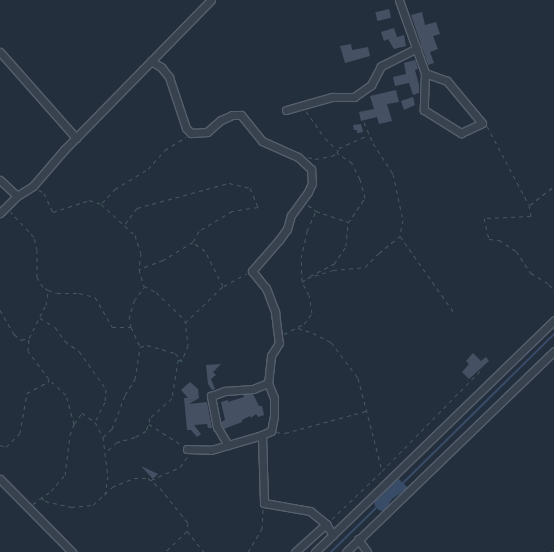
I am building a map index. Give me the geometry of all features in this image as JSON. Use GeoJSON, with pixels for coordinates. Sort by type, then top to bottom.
{"type":"FeatureCollection","features":[{"type":"Feature","properties":{"kind":"street"},"geometry":{"type":"LineString","coordinates":[[0,213],[16,196],[33,186],[76,138],[211,0]]}},
{"type":"Feature","properties":{"kind":"street"},"geometry":{"type":"LineString","coordinates":[[399,0],[425,73],[424,110],[462,133],[482,123],[447,81],[425,73]]}},
{"type":"Feature","properties":{"kind":"street"},"geometry":{"type":"LineString","coordinates":[[286,110],[332,97],[354,97],[371,85],[381,66],[417,48]]}},
{"type":"Feature","properties":{"kind":"street"},"geometry":{"type":"LineString","coordinates":[[0,52],[76,138]]}},
{"type":"Feature","properties":{"kind":"street"},"geometry":{"type":"LineString","coordinates":[[151,61],[161,67],[169,77],[175,101],[188,130],[192,133],[207,132],[221,120],[232,115],[241,115],[262,141],[302,160],[311,169],[312,183],[291,215],[286,229],[252,271],[266,288],[275,312],[279,343],[271,356],[268,383],[274,398],[274,416],[271,431],[211,450],[187,449]]}},
{"type":"Feature","properties":{"kind":"street"},"geometry":{"type":"LineString","coordinates":[[0,180],[16,196]]}},
{"type":"Feature","properties":{"kind":"street"},"geometry":{"type":"LineString","coordinates":[[315,552],[554,320]]}},
{"type":"Feature","properties":{"kind":"street"},"geometry":{"type":"LineString","coordinates":[[346,552],[554,351]]}},
{"type":"Feature","properties":{"kind":"street"},"geometry":{"type":"LineString","coordinates":[[228,445],[217,427],[211,396],[225,391],[253,389],[268,383]]}},
{"type":"Feature","properties":{"kind":"street"},"geometry":{"type":"LineString","coordinates":[[262,435],[264,503],[310,511],[326,524],[333,535]]}},
{"type":"Feature","properties":{"kind":"street"},"geometry":{"type":"LineString","coordinates":[[0,479],[72,552]]}},
{"type":"Feature","properties":{"kind":"street"},"geometry":{"type":"LineString","coordinates":[[296,552],[326,524]]}},
{"type":"Feature","properties":{"kind":"street"},"geometry":{"type":"LineString","coordinates":[[358,539],[367,552]]}},
{"type":"Feature","properties":{"kind":"path"},"geometry":{"type":"LineString","coordinates":[[302,282],[334,264],[346,246],[348,222],[365,198],[360,178],[352,163],[324,138],[303,106]]}},
{"type":"Feature","properties":{"kind":"path"},"geometry":{"type":"LineString","coordinates":[[307,278],[333,270],[366,268],[379,253],[400,236],[403,220],[393,174],[369,135],[364,122]]}},
{"type":"Feature","properties":{"kind":"path"},"geometry":{"type":"LineString","coordinates":[[482,123],[489,127],[529,206],[531,216],[484,218],[489,239],[499,240],[516,251],[531,273],[549,284],[554,291]]}},
{"type":"Feature","properties":{"kind":"path"},"geometry":{"type":"LineString","coordinates":[[101,204],[115,189],[148,169],[165,150],[186,137],[188,130]]}},
{"type":"Feature","properties":{"kind":"path"},"geometry":{"type":"LineString","coordinates":[[338,152],[338,148],[369,135]]}},
{"type":"Feature","properties":{"kind":"path"},"geometry":{"type":"LineString","coordinates":[[302,160],[305,156],[315,159],[338,152]]}},
{"type":"Feature","properties":{"kind":"path"},"geometry":{"type":"LineString","coordinates":[[125,224],[137,208],[229,183],[250,188],[258,207],[232,211],[199,231],[193,242],[162,260],[139,269]]}},
{"type":"Feature","properties":{"kind":"path"},"geometry":{"type":"LineString","coordinates":[[33,186],[44,193],[54,212],[89,200],[101,204],[135,235],[141,253],[139,269],[144,286],[156,292],[184,320],[188,345],[182,361]]}},
{"type":"Feature","properties":{"kind":"path"},"geometry":{"type":"LineString","coordinates":[[529,206],[554,186]]}},
{"type":"Feature","properties":{"kind":"path"},"geometry":{"type":"LineString","coordinates":[[301,201],[316,211],[348,222]]}},
{"type":"Feature","properties":{"kind":"path"},"geometry":{"type":"LineString","coordinates":[[7,206],[34,237],[37,250],[37,277],[43,287],[57,293],[79,293],[95,297],[112,326],[131,327]]}},
{"type":"Feature","properties":{"kind":"path"},"geometry":{"type":"LineString","coordinates":[[279,343],[285,333],[304,324],[312,313],[309,295],[302,282],[301,258],[307,230],[316,211]]}},
{"type":"Feature","properties":{"kind":"path"},"geometry":{"type":"LineString","coordinates":[[400,236],[455,314]]}},
{"type":"Feature","properties":{"kind":"path"},"geometry":{"type":"LineString","coordinates":[[193,242],[205,251],[223,286]]}},
{"type":"Feature","properties":{"kind":"path"},"geometry":{"type":"LineString","coordinates":[[185,323],[223,286],[252,271]]}},
{"type":"Feature","properties":{"kind":"path"},"geometry":{"type":"LineString","coordinates":[[103,437],[112,429],[124,395],[135,379],[140,347],[129,319],[134,301],[144,286]]}},
{"type":"Feature","properties":{"kind":"path"},"geometry":{"type":"LineString","coordinates":[[48,290],[46,305],[29,338],[28,351],[49,379],[66,395],[74,424]]}},
{"type":"Feature","properties":{"kind":"path"},"geometry":{"type":"LineString","coordinates":[[0,310],[14,334],[21,340],[29,338]]}},
{"type":"Feature","properties":{"kind":"path"},"geometry":{"type":"LineString","coordinates":[[40,318],[55,327],[65,341],[79,351],[106,389],[105,402],[95,422]]}},
{"type":"Feature","properties":{"kind":"path"},"geometry":{"type":"LineString","coordinates":[[297,328],[331,342],[358,378],[382,471]]}},
{"type":"Feature","properties":{"kind":"path"},"geometry":{"type":"LineString","coordinates":[[140,347],[147,345],[175,353],[182,361]]}},
{"type":"Feature","properties":{"kind":"path"},"geometry":{"type":"LineString","coordinates":[[107,451],[117,442],[135,437],[146,431],[150,418],[172,398],[178,360],[182,361]]}},
{"type":"Feature","properties":{"kind":"path"},"geometry":{"type":"LineString","coordinates":[[326,524],[382,471],[481,370]]}},
{"type":"Feature","properties":{"kind":"path"},"geometry":{"type":"LineString","coordinates":[[0,445],[6,447],[20,434],[27,392],[48,382],[49,379]]}},
{"type":"Feature","properties":{"kind":"path"},"geometry":{"type":"LineString","coordinates":[[271,431],[285,433],[366,411]]}},
{"type":"Feature","properties":{"kind":"path"},"geometry":{"type":"LineString","coordinates":[[28,508],[51,491],[65,475],[70,435],[74,424],[82,413],[95,422],[103,437],[107,451],[108,476],[105,496]]}},
{"type":"Feature","properties":{"kind":"path"},"geometry":{"type":"LineString","coordinates":[[148,424],[187,449],[188,455],[180,467],[161,477],[150,480]]}},
{"type":"Feature","properties":{"kind":"path"},"geometry":{"type":"LineString","coordinates":[[41,497],[45,501],[71,507],[93,505],[105,496],[112,487],[134,478],[148,478],[160,488],[188,523],[187,531],[165,552]]}},
{"type":"Feature","properties":{"kind":"path"},"geometry":{"type":"LineString","coordinates":[[248,552],[262,529],[264,503]]}},
{"type":"Feature","properties":{"kind":"path"},"geometry":{"type":"LineString","coordinates":[[187,531],[204,552]]}},
{"type":"Feature","properties":{"kind":"path"},"geometry":{"type":"LineString","coordinates":[[550,552],[554,551]]}},
{"type":"Feature","properties":{"kind":"water"},"geometry":{"type":"Polygon","coordinates":[[[397,477],[408,488],[392,499],[384,512],[379,510],[375,506],[374,501],[380,497],[397,477]]]}},
{"type":"Feature","properties":{"kind":"building"},"geometry":{"type":"Polygon","coordinates":[[[389,9],[391,18],[377,21],[375,12],[389,9]]]}},
{"type":"Feature","properties":{"kind":"building"},"geometry":{"type":"Polygon","coordinates":[[[422,12],[425,25],[436,22],[440,34],[433,36],[438,49],[430,52],[434,63],[428,65],[411,15],[422,12]]]}},
{"type":"Feature","properties":{"kind":"building"},"geometry":{"type":"Polygon","coordinates":[[[394,28],[397,37],[404,35],[406,46],[394,49],[388,39],[384,41],[381,32],[394,28]]]}},
{"type":"Feature","properties":{"kind":"building"},"geometry":{"type":"Polygon","coordinates":[[[351,44],[352,50],[368,47],[370,56],[345,63],[340,46],[351,44]]]}},
{"type":"Feature","properties":{"kind":"building"},"geometry":{"type":"Polygon","coordinates":[[[415,60],[418,69],[415,70],[419,93],[413,95],[409,83],[395,86],[393,77],[406,74],[404,63],[415,60]]]}},
{"type":"Feature","properties":{"kind":"building"},"geometry":{"type":"Polygon","coordinates":[[[396,90],[399,102],[387,104],[392,121],[379,124],[377,117],[361,121],[359,112],[374,109],[370,96],[396,90]]]}},
{"type":"Feature","properties":{"kind":"building"},"geometry":{"type":"Polygon","coordinates":[[[413,97],[415,105],[404,110],[401,101],[413,97]]]}},
{"type":"Feature","properties":{"kind":"building"},"geometry":{"type":"Polygon","coordinates":[[[361,124],[363,132],[357,133],[353,125],[361,124]]]}},
{"type":"Feature","properties":{"kind":"building"},"geometry":{"type":"Polygon","coordinates":[[[473,353],[481,361],[486,357],[489,361],[469,379],[462,372],[469,364],[466,361],[473,353]]]}},
{"type":"Feature","properties":{"kind":"building"},"geometry":{"type":"Polygon","coordinates":[[[221,364],[213,372],[216,375],[211,379],[215,389],[212,390],[208,384],[206,365],[221,364]]]}},
{"type":"Feature","properties":{"kind":"building"},"geometry":{"type":"Polygon","coordinates":[[[190,382],[198,389],[199,398],[189,404],[207,402],[212,428],[208,428],[207,424],[194,425],[201,434],[197,437],[191,430],[187,430],[184,398],[188,398],[181,390],[190,382]]]}},
{"type":"Feature","properties":{"kind":"building"},"geometry":{"type":"Polygon","coordinates":[[[253,394],[259,406],[262,406],[264,415],[258,417],[256,414],[251,418],[250,416],[242,420],[242,422],[224,429],[221,422],[225,420],[221,402],[228,400],[228,402],[244,397],[243,395],[253,394]]]}},
{"type":"Feature","properties":{"kind":"building"},"geometry":{"type":"Polygon","coordinates":[[[141,466],[158,474],[153,479],[141,466]]]}},
{"type":"Feature","properties":{"kind":"waterway"},"geometry":{"type":"LineString","coordinates":[[403,483],[554,334]]}},
{"type":"Feature","properties":{"kind":"waterway"},"geometry":{"type":"LineString","coordinates":[[331,552],[376,508]]}}]}
